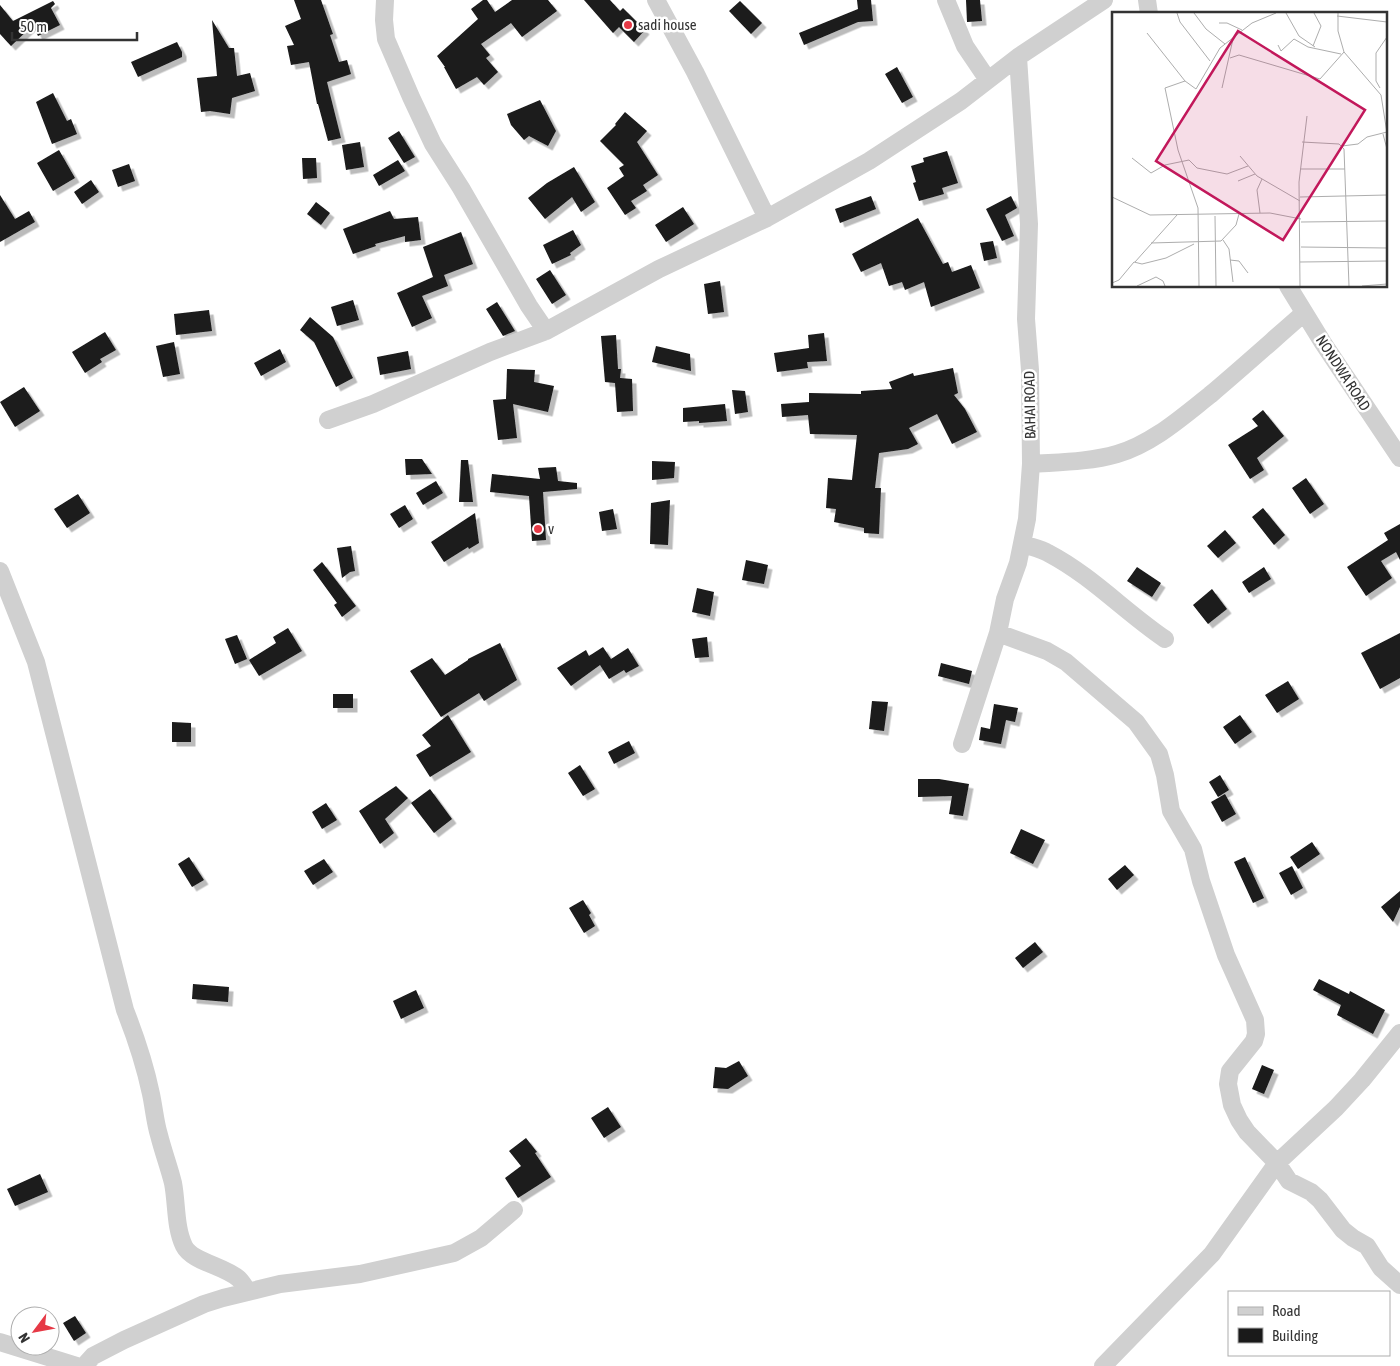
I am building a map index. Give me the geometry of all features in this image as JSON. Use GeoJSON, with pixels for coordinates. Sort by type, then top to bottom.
{"type":"FeatureCollection","features":[{"type":"Feature","properties":{"kind":"street"},"geometry":{"type":"LineString","coordinates":[[384,0],[386,39],[422,120],[528,306],[546,331]]}},
{"type":"Feature","properties":{"kind":"street"},"geometry":{"type":"LineString","coordinates":[[656,0],[695,72],[767,218]]}},
{"type":"Feature","properties":{"kind":"street"},"geometry":{"type":"LineString","coordinates":[[946,0],[965,46],[988,80]]}},
{"type":"Feature","properties":{"kind":"street"},"geometry":{"type":"LineString","coordinates":[[328,420],[373,404],[490,352],[546,331],[659,269],[767,218],[870,161],[961,101],[1018,57],[1104,0]]}},
{"type":"Feature","properties":{"kind":"street","name":"BAHAI ROAD"},"geometry":{"type":"LineString","coordinates":[[962,744],[998,633],[1002,611],[1023,544],[1027,519],[1031,464],[1030,370],[1026,320],[1030,224],[1018,57]]}},
{"type":"Feature","properties":{"kind":"street","name":"NONDWA ROAD"},"geometry":{"type":"LineString","coordinates":[[1289,288],[1400,458]]}},
{"type":"Feature","properties":{"kind":"street"},"geometry":{"type":"LineString","coordinates":[[1031,464],[1089,459],[1118,454],[1141,444],[1164,431],[1194,408],[1304,313]]}},
{"type":"Feature","properties":{"kind":"street"},"geometry":{"type":"LineString","coordinates":[[1023,544],[1047,552],[1089,578],[1143,624],[1165,639]]}},
{"type":"Feature","properties":{"kind":"street"},"geometry":{"type":"LineString","coordinates":[[0,571],[36,662],[125,1010],[138,1044],[148,1079],[159,1135],[170,1170],[176,1198],[178,1229],[186,1249],[194,1256],[238,1278],[248,1292]]}},
{"type":"Feature","properties":{"kind":"street"},"geometry":{"type":"LineString","coordinates":[[998,633],[1046,651],[1066,662],[1136,722],[1159,754],[1171,810],[1193,849],[1201,881],[1226,955],[1255,1020],[1256,1034],[1254,1041],[1230,1070],[1228,1084],[1232,1105],[1247,1132],[1277,1163],[1289,1181],[1311,1192],[1320,1200],[1343,1230],[1367,1246],[1382,1268],[1400,1285]]}},
{"type":"Feature","properties":{"kind":"street"},"geometry":{"type":"LineString","coordinates":[[1103,1366],[1212,1254],[1277,1163],[1336,1108],[1362,1080],[1400,1033]]}},
{"type":"Feature","properties":{"kind":"street"},"geometry":{"type":"LineString","coordinates":[[84,1366],[98,1353],[204,1304],[248,1292],[307,1280],[360,1274],[454,1253],[481,1238],[514,1210]]}},
{"type":"Feature","properties":{"kind":"street"},"geometry":{"type":"LineString","coordinates":[[0,1342],[77,1366]]}},
{"type":"Feature","properties":{"kind":"building"},"geometry":{"type":"Polygon","coordinates":[[[294,0],[321,0],[333,34],[330,35],[339,62],[347,60],[351,74],[327,82],[341,138],[328,141],[317,104],[309,62],[291,65],[287,46],[294,45],[285,26],[301,19],[294,0]]]}},
{"type":"Feature","properties":{"kind":"building"},"geometry":{"type":"Polygon","coordinates":[[[483,0],[487,0],[495,12],[512,0],[548,0],[557,11],[522,37],[511,23],[481,44],[490,55],[486,58],[498,72],[484,85],[477,77],[456,89],[437,56],[478,19],[471,9],[483,0]]]}},
{"type":"Feature","properties":{"kind":"building"},"geometry":{"type":"Polygon","coordinates":[[[584,0],[610,0],[620,11],[623,8],[645,30],[634,42],[619,27],[613,33],[584,0]]]}},
{"type":"Feature","properties":{"kind":"building"},"geometry":{"type":"Polygon","coordinates":[[[857,0],[871,0],[873,21],[858,22],[804,45],[799,33],[858,9],[857,0]]]}},
{"type":"Feature","properties":{"kind":"building"},"geometry":{"type":"Polygon","coordinates":[[[966,0],[980,0],[982,21],[967,22],[966,0]]]}},
{"type":"Feature","properties":{"kind":"building"},"geometry":{"type":"Polygon","coordinates":[[[53,1],[55,4],[51,8],[60,25],[38,36],[33,25],[11,46],[0,34],[0,5],[13,21],[53,1]]]}},
{"type":"Feature","properties":{"kind":"building"},"geometry":{"type":"Polygon","coordinates":[[[740,1],[762,23],[751,34],[729,11],[740,1]]]}},
{"type":"Feature","properties":{"kind":"building"},"geometry":{"type":"Polygon","coordinates":[[[212,20],[229,48],[234,48],[237,76],[250,73],[255,91],[232,98],[230,114],[210,111],[201,112],[197,78],[217,76],[212,20]]]}},
{"type":"Feature","properties":{"kind":"building"},"geometry":{"type":"Polygon","coordinates":[[[177,42],[182,52],[182,57],[138,77],[131,62],[177,42]]]}},
{"type":"Feature","properties":{"kind":"building"},"geometry":{"type":"Polygon","coordinates":[[[897,67],[913,97],[902,103],[885,74],[897,67]]]}},
{"type":"Feature","properties":{"kind":"building"},"geometry":{"type":"Polygon","coordinates":[[[53,93],[67,121],[71,119],[77,134],[52,144],[36,102],[53,93]]]}},
{"type":"Feature","properties":{"kind":"building"},"geometry":{"type":"Polygon","coordinates":[[[540,100],[556,131],[548,146],[529,136],[524,140],[511,125],[507,114],[540,100]]]}},
{"type":"Feature","properties":{"kind":"building"},"geometry":{"type":"Polygon","coordinates":[[[625,112],[647,131],[637,142],[658,175],[643,185],[647,191],[631,201],[636,208],[625,215],[607,188],[624,176],[619,168],[624,165],[600,141],[616,125],[625,112]]]}},
{"type":"Feature","properties":{"kind":"building"},"geometry":{"type":"Polygon","coordinates":[[[399,131],[415,157],[404,163],[388,138],[399,131]]]}},
{"type":"Feature","properties":{"kind":"building"},"geometry":{"type":"Polygon","coordinates":[[[360,142],[364,167],[346,170],[342,145],[360,142]]]}},
{"type":"Feature","properties":{"kind":"building"},"geometry":{"type":"Polygon","coordinates":[[[59,150],[75,178],[53,191],[37,163],[59,150]]]}},
{"type":"Feature","properties":{"kind":"building"},"geometry":{"type":"Polygon","coordinates":[[[947,151],[958,183],[942,188],[944,194],[919,201],[913,183],[916,182],[911,166],[924,162],[923,158],[947,151]]]}},
{"type":"Feature","properties":{"kind":"building"},"geometry":{"type":"Polygon","coordinates":[[[302,158],[316,158],[317,178],[303,179],[302,158]]]}},
{"type":"Feature","properties":{"kind":"building"},"geometry":{"type":"Polygon","coordinates":[[[398,160],[405,171],[379,186],[373,175],[398,160]]]}},
{"type":"Feature","properties":{"kind":"building"},"geometry":{"type":"Polygon","coordinates":[[[129,164],[135,181],[118,187],[112,170],[129,164]]]}},
{"type":"Feature","properties":{"kind":"building"},"geometry":{"type":"Polygon","coordinates":[[[574,167],[595,202],[581,212],[572,197],[545,219],[528,198],[547,183],[574,167]]]}},
{"type":"Feature","properties":{"kind":"building"},"geometry":{"type":"Polygon","coordinates":[[[91,180],[99,192],[82,204],[74,192],[91,180]]]}},
{"type":"Feature","properties":{"kind":"building"},"geometry":{"type":"Polygon","coordinates":[[[0,195],[15,219],[29,211],[35,222],[0,242],[0,195]]]}},
{"type":"Feature","properties":{"kind":"building"},"geometry":{"type":"Polygon","coordinates":[[[871,196],[876,209],[840,223],[835,209],[871,196]]]}},
{"type":"Feature","properties":{"kind":"building"},"geometry":{"type":"Polygon","coordinates":[[[1011,196],[1017,208],[1005,215],[1014,236],[1002,241],[986,209],[1011,196]]]}},
{"type":"Feature","properties":{"kind":"building"},"geometry":{"type":"Polygon","coordinates":[[[316,202],[330,213],[321,225],[307,214],[316,202]]]}},
{"type":"Feature","properties":{"kind":"building"},"geometry":{"type":"Polygon","coordinates":[[[683,207],[694,224],[666,242],[655,225],[683,207]]]}},
{"type":"Feature","properties":{"kind":"building"},"geometry":{"type":"Polygon","coordinates":[[[390,211],[394,219],[418,217],[421,240],[405,242],[405,236],[375,244],[376,246],[353,254],[343,229],[390,211]]]}},
{"type":"Feature","properties":{"kind":"building"},"geometry":{"type":"Polygon","coordinates":[[[918,218],[943,264],[948,262],[952,272],[971,265],[980,288],[931,307],[924,282],[905,290],[902,282],[889,286],[881,263],[861,272],[852,254],[918,218]]]}},
{"type":"Feature","properties":{"kind":"building"},"geometry":{"type":"Polygon","coordinates":[[[573,230],[581,245],[570,253],[571,255],[552,264],[543,245],[573,230]]]}},
{"type":"Feature","properties":{"kind":"building"},"geometry":{"type":"Polygon","coordinates":[[[461,232],[473,264],[444,275],[448,286],[422,296],[432,318],[412,327],[397,293],[433,277],[423,247],[461,232]]]}},
{"type":"Feature","properties":{"kind":"building"},"geometry":{"type":"Polygon","coordinates":[[[993,241],[997,258],[984,261],[980,243],[993,241]]]}},
{"type":"Feature","properties":{"kind":"building"},"geometry":{"type":"Polygon","coordinates":[[[550,270],[566,295],[552,304],[536,279],[550,270]]]}},
{"type":"Feature","properties":{"kind":"building"},"geometry":{"type":"Polygon","coordinates":[[[720,281],[724,312],[708,314],[704,284],[720,281]]]}},
{"type":"Feature","properties":{"kind":"building"},"geometry":{"type":"Polygon","coordinates":[[[353,300],[359,320],[337,326],[331,307],[353,300]]]}},
{"type":"Feature","properties":{"kind":"building"},"geometry":{"type":"Polygon","coordinates":[[[497,302],[515,331],[503,336],[486,309],[497,302]]]}},
{"type":"Feature","properties":{"kind":"building"},"geometry":{"type":"Polygon","coordinates":[[[209,310],[212,331],[176,335],[174,314],[209,310]]]}},
{"type":"Feature","properties":{"kind":"building"},"geometry":{"type":"Polygon","coordinates":[[[310,317],[333,337],[353,378],[336,387],[314,342],[300,330],[310,317]]]}},
{"type":"Feature","properties":{"kind":"building"},"geometry":{"type":"Polygon","coordinates":[[[105,332],[116,350],[100,359],[102,362],[85,373],[72,352],[105,332]]]}},
{"type":"Feature","properties":{"kind":"building"},"geometry":{"type":"Polygon","coordinates":[[[824,333],[827,361],[807,362],[808,368],[777,372],[774,353],[809,348],[808,335],[824,333]]]}},
{"type":"Feature","properties":{"kind":"building"},"geometry":{"type":"Polygon","coordinates":[[[616,335],[618,369],[621,369],[620,378],[632,379],[633,411],[617,412],[615,383],[605,382],[601,336],[616,335]]]}},
{"type":"Feature","properties":{"kind":"building"},"geometry":{"type":"Polygon","coordinates":[[[174,342],[180,374],[163,377],[156,346],[174,342]]]}},
{"type":"Feature","properties":{"kind":"building"},"geometry":{"type":"Polygon","coordinates":[[[656,346],[690,354],[691,371],[652,362],[656,346]]]}},
{"type":"Feature","properties":{"kind":"building"},"geometry":{"type":"Polygon","coordinates":[[[280,349],[286,362],[261,376],[254,363],[280,349]]]}},
{"type":"Feature","properties":{"kind":"building"},"geometry":{"type":"Polygon","coordinates":[[[408,351],[411,369],[380,375],[377,357],[408,351]]]}},
{"type":"Feature","properties":{"kind":"building"},"geometry":{"type":"Polygon","coordinates":[[[953,368],[958,393],[954,395],[965,409],[977,432],[952,444],[937,414],[909,428],[918,444],[908,449],[879,453],[875,488],[881,488],[879,534],[864,533],[864,528],[834,522],[836,509],[826,508],[828,478],[852,480],[857,435],[810,434],[808,415],[782,417],[781,404],[809,402],[809,393],[861,394],[861,391],[892,389],[889,382],[913,373],[914,376],[953,368]]]}},
{"type":"Feature","properties":{"kind":"building"},"geometry":{"type":"Polygon","coordinates":[[[507,369],[535,370],[534,382],[554,386],[548,412],[513,404],[517,438],[498,440],[493,400],[506,399],[507,369]]]}},
{"type":"Feature","properties":{"kind":"building"},"geometry":{"type":"Polygon","coordinates":[[[24,387],[40,411],[15,427],[0,402],[24,387]]]}},
{"type":"Feature","properties":{"kind":"building"},"geometry":{"type":"Polygon","coordinates":[[[732,390],[745,391],[748,412],[735,414],[732,390]]]}},
{"type":"Feature","properties":{"kind":"building"},"geometry":{"type":"Polygon","coordinates":[[[725,404],[727,421],[683,422],[683,408],[725,404]]]}},
{"type":"Feature","properties":{"kind":"building"},"geometry":{"type":"Polygon","coordinates":[[[1263,410],[1284,436],[1257,458],[1264,470],[1250,479],[1228,445],[1258,426],[1252,419],[1263,410]]]}},
{"type":"Feature","properties":{"kind":"building"},"geometry":{"type":"Polygon","coordinates":[[[405,459],[422,459],[432,474],[406,475],[405,459]]]}},
{"type":"Feature","properties":{"kind":"building"},"geometry":{"type":"Polygon","coordinates":[[[461,460],[468,460],[473,502],[459,502],[461,460]]]}},
{"type":"Feature","properties":{"kind":"building"},"geometry":{"type":"Polygon","coordinates":[[[652,461],[675,462],[674,478],[652,480],[652,461]]]}},
{"type":"Feature","properties":{"kind":"building"},"geometry":{"type":"Polygon","coordinates":[[[556,467],[558,481],[577,483],[577,489],[543,492],[546,540],[532,541],[529,496],[490,492],[492,474],[540,479],[538,468],[556,467]]]}},
{"type":"Feature","properties":{"kind":"building"},"geometry":{"type":"Polygon","coordinates":[[[1306,478],[1324,504],[1310,514],[1292,488],[1306,478]]]}},
{"type":"Feature","properties":{"kind":"building"},"geometry":{"type":"Polygon","coordinates":[[[436,481],[443,493],[423,505],[416,493],[436,481]]]}},
{"type":"Feature","properties":{"kind":"building"},"geometry":{"type":"Polygon","coordinates":[[[78,494],[90,513],[67,528],[54,509],[78,494]]]}},
{"type":"Feature","properties":{"kind":"building"},"geometry":{"type":"Polygon","coordinates":[[[670,500],[668,545],[650,544],[651,503],[670,500]]]}},
{"type":"Feature","properties":{"kind":"building"},"geometry":{"type":"Polygon","coordinates":[[[405,505],[413,519],[399,528],[390,514],[405,505]]]}},
{"type":"Feature","properties":{"kind":"building"},"geometry":{"type":"Polygon","coordinates":[[[1263,508],[1285,535],[1274,545],[1252,517],[1263,508]]]}},
{"type":"Feature","properties":{"kind":"building"},"geometry":{"type":"Polygon","coordinates":[[[613,509],[617,529],[602,531],[599,512],[613,509]]]}},
{"type":"Feature","properties":{"kind":"building"},"geometry":{"type":"Polygon","coordinates":[[[475,513],[479,543],[469,549],[468,547],[444,562],[431,542],[475,513]]]}},
{"type":"Feature","properties":{"kind":"building"},"geometry":{"type":"Polygon","coordinates":[[[1400,524],[1400,560],[1396,552],[1381,561],[1392,578],[1366,596],[1347,567],[1388,540],[1384,533],[1400,524]]]}},
{"type":"Feature","properties":{"kind":"building"},"geometry":{"type":"Polygon","coordinates":[[[1225,530],[1236,543],[1218,558],[1207,546],[1225,530]]]}},
{"type":"Feature","properties":{"kind":"building"},"geometry":{"type":"Polygon","coordinates":[[[351,546],[355,571],[342,578],[337,548],[351,546]]]}},
{"type":"Feature","properties":{"kind":"building"},"geometry":{"type":"Polygon","coordinates":[[[746,560],[768,565],[764,584],[742,580],[746,560]]]}},
{"type":"Feature","properties":{"kind":"building"},"geometry":{"type":"Polygon","coordinates":[[[322,562],[356,606],[342,617],[334,605],[337,603],[313,570],[322,562]]]}},
{"type":"Feature","properties":{"kind":"building"},"geometry":{"type":"Polygon","coordinates":[[[1137,567],[1161,583],[1152,597],[1127,581],[1137,567]]]}},
{"type":"Feature","properties":{"kind":"building"},"geometry":{"type":"Polygon","coordinates":[[[1264,567],[1271,579],[1249,593],[1242,582],[1264,567]]]}},
{"type":"Feature","properties":{"kind":"building"},"geometry":{"type":"Polygon","coordinates":[[[697,588],[714,592],[710,616],[692,612],[697,588]]]}},
{"type":"Feature","properties":{"kind":"building"},"geometry":{"type":"Polygon","coordinates":[[[1212,589],[1227,609],[1208,624],[1193,605],[1212,589]]]}},
{"type":"Feature","properties":{"kind":"building"},"geometry":{"type":"Polygon","coordinates":[[[288,628],[302,651],[259,676],[249,660],[276,643],[273,637],[288,628]]]}},
{"type":"Feature","properties":{"kind":"building"},"geometry":{"type":"Polygon","coordinates":[[[1400,633],[1400,678],[1380,689],[1361,653],[1400,633]]]}},
{"type":"Feature","properties":{"kind":"building"},"geometry":{"type":"Polygon","coordinates":[[[237,635],[247,659],[235,664],[225,639],[237,635]]]}},
{"type":"Feature","properties":{"kind":"building"},"geometry":{"type":"Polygon","coordinates":[[[707,637],[709,657],[695,658],[692,639],[707,637]]]}},
{"type":"Feature","properties":{"kind":"building"},"geometry":{"type":"Polygon","coordinates":[[[500,643],[517,680],[484,701],[479,693],[441,717],[410,671],[432,658],[445,675],[468,659],[500,643]]]}},
{"type":"Feature","properties":{"kind":"building"},"geometry":{"type":"Polygon","coordinates":[[[603,647],[611,659],[628,648],[639,666],[626,673],[624,670],[609,679],[600,665],[571,686],[557,668],[586,650],[589,656],[603,647]]]}},
{"type":"Feature","properties":{"kind":"building"},"geometry":{"type":"Polygon","coordinates":[[[941,663],[972,671],[969,684],[938,676],[941,663]]]}},
{"type":"Feature","properties":{"kind":"building"},"geometry":{"type":"Polygon","coordinates":[[[1288,681],[1299,699],[1277,713],[1265,695],[1288,681]]]}},
{"type":"Feature","properties":{"kind":"building"},"geometry":{"type":"Polygon","coordinates":[[[333,694],[353,694],[353,708],[333,708],[333,694]]]}},
{"type":"Feature","properties":{"kind":"building"},"geometry":{"type":"Polygon","coordinates":[[[872,701],[888,702],[884,731],[869,729],[872,701]]]}},
{"type":"Feature","properties":{"kind":"building"},"geometry":{"type":"Polygon","coordinates":[[[994,704],[1018,708],[1015,722],[1006,720],[1001,744],[979,740],[981,727],[990,729],[994,704]]]}},
{"type":"Feature","properties":{"kind":"building"},"geometry":{"type":"Polygon","coordinates":[[[448,715],[471,752],[430,777],[416,755],[431,746],[422,735],[448,715]]]}},
{"type":"Feature","properties":{"kind":"building"},"geometry":{"type":"Polygon","coordinates":[[[1240,715],[1252,732],[1235,744],[1223,727],[1240,715]]]}},
{"type":"Feature","properties":{"kind":"building"},"geometry":{"type":"Polygon","coordinates":[[[172,722],[191,723],[191,742],[172,742],[172,722]]]}},
{"type":"Feature","properties":{"kind":"building"},"geometry":{"type":"Polygon","coordinates":[[[629,741],[635,753],[614,764],[608,752],[629,741]]]}},
{"type":"Feature","properties":{"kind":"building"},"geometry":{"type":"Polygon","coordinates":[[[580,765],[595,789],[583,796],[568,773],[580,765]]]}},
{"type":"Feature","properties":{"kind":"building"},"geometry":{"type":"Polygon","coordinates":[[[1220,775],[1229,790],[1218,797],[1209,782],[1220,775]]]}},
{"type":"Feature","properties":{"kind":"building"},"geometry":{"type":"Polygon","coordinates":[[[918,779],[939,779],[969,784],[963,816],[949,814],[952,796],[918,797],[918,779]]]}},
{"type":"Feature","properties":{"kind":"building"},"geometry":{"type":"Polygon","coordinates":[[[396,786],[408,798],[385,819],[394,833],[380,844],[359,811],[396,786]]]}},
{"type":"Feature","properties":{"kind":"building"},"geometry":{"type":"Polygon","coordinates":[[[430,789],[452,819],[434,833],[411,803],[430,789]]]}},
{"type":"Feature","properties":{"kind":"building"},"geometry":{"type":"Polygon","coordinates":[[[1225,794],[1236,814],[1222,822],[1211,802],[1225,794]]]}},
{"type":"Feature","properties":{"kind":"building"},"geometry":{"type":"Polygon","coordinates":[[[326,803],[337,820],[322,829],[312,812],[326,803]]]}},
{"type":"Feature","properties":{"kind":"building"},"geometry":{"type":"Polygon","coordinates":[[[1021,829],[1045,840],[1033,864],[1010,853],[1021,829]]]}},
{"type":"Feature","properties":{"kind":"building"},"geometry":{"type":"Polygon","coordinates":[[[1312,842],[1320,854],[1298,869],[1290,857],[1312,842]]]}},
{"type":"Feature","properties":{"kind":"building"},"geometry":{"type":"Polygon","coordinates":[[[189,857],[204,880],[192,887],[178,864],[189,857]]]}},
{"type":"Feature","properties":{"kind":"building"},"geometry":{"type":"Polygon","coordinates":[[[1245,857],[1264,898],[1253,903],[1234,862],[1245,857]]]}},
{"type":"Feature","properties":{"kind":"building"},"geometry":{"type":"Polygon","coordinates":[[[324,859],[333,872],[313,885],[304,871],[324,859]]]}},
{"type":"Feature","properties":{"kind":"building"},"geometry":{"type":"Polygon","coordinates":[[[1125,865],[1134,875],[1117,890],[1108,879],[1125,865]]]}},
{"type":"Feature","properties":{"kind":"building"},"geometry":{"type":"Polygon","coordinates":[[[1292,866],[1303,888],[1291,895],[1279,873],[1292,866]]]}},
{"type":"Feature","properties":{"kind":"building"},"geometry":{"type":"Polygon","coordinates":[[[1400,891],[1400,907],[1393,922],[1381,907],[1400,891]]]}},
{"type":"Feature","properties":{"kind":"building"},"geometry":{"type":"Polygon","coordinates":[[[583,900],[591,913],[589,915],[595,926],[584,933],[569,908],[583,900]]]}},
{"type":"Feature","properties":{"kind":"building"},"geometry":{"type":"Polygon","coordinates":[[[1035,942],[1043,952],[1023,968],[1015,958],[1035,942]]]}},
{"type":"Feature","properties":{"kind":"building"},"geometry":{"type":"Polygon","coordinates":[[[1319,979],[1349,994],[1350,991],[1385,1010],[1373,1034],[1337,1015],[1341,1005],[1313,990],[1319,979]]]}},
{"type":"Feature","properties":{"kind":"building"},"geometry":{"type":"Polygon","coordinates":[[[193,984],[229,987],[228,1002],[192,999],[193,984]]]}},
{"type":"Feature","properties":{"kind":"building"},"geometry":{"type":"Polygon","coordinates":[[[416,990],[424,1008],[401,1019],[393,1001],[416,990]]]}},
{"type":"Feature","properties":{"kind":"building"},"geometry":{"type":"Polygon","coordinates":[[[739,1061],[748,1076],[728,1089],[713,1088],[715,1067],[726,1068],[739,1061]]]}},
{"type":"Feature","properties":{"kind":"building"},"geometry":{"type":"Polygon","coordinates":[[[1262,1065],[1274,1070],[1264,1094],[1252,1089],[1262,1065]]]}},
{"type":"Feature","properties":{"kind":"building"},"geometry":{"type":"Polygon","coordinates":[[[608,1107],[621,1127],[604,1138],[591,1118],[608,1107]]]}},
{"type":"Feature","properties":{"kind":"building"},"geometry":{"type":"Polygon","coordinates":[[[526,1138],[537,1152],[535,1153],[551,1177],[518,1198],[505,1178],[521,1166],[509,1151],[526,1138]]]}},
{"type":"Feature","properties":{"kind":"building"},"geometry":{"type":"Polygon","coordinates":[[[40,1174],[48,1192],[15,1206],[7,1189],[40,1174]]]}},
{"type":"Feature","properties":{"kind":"building"},"geometry":{"type":"Polygon","coordinates":[[[75,1316],[86,1333],[74,1341],[63,1323],[75,1316]]]}},
{"type":"Feature","properties":{"kind":"place","name":"sadi house"},"geometry":{"type":"Point","coordinates":[628,25]}},
{"type":"Feature","properties":{"kind":"place","name":"v"},"geometry":{"type":"Point","coordinates":[538,529]}}]}
